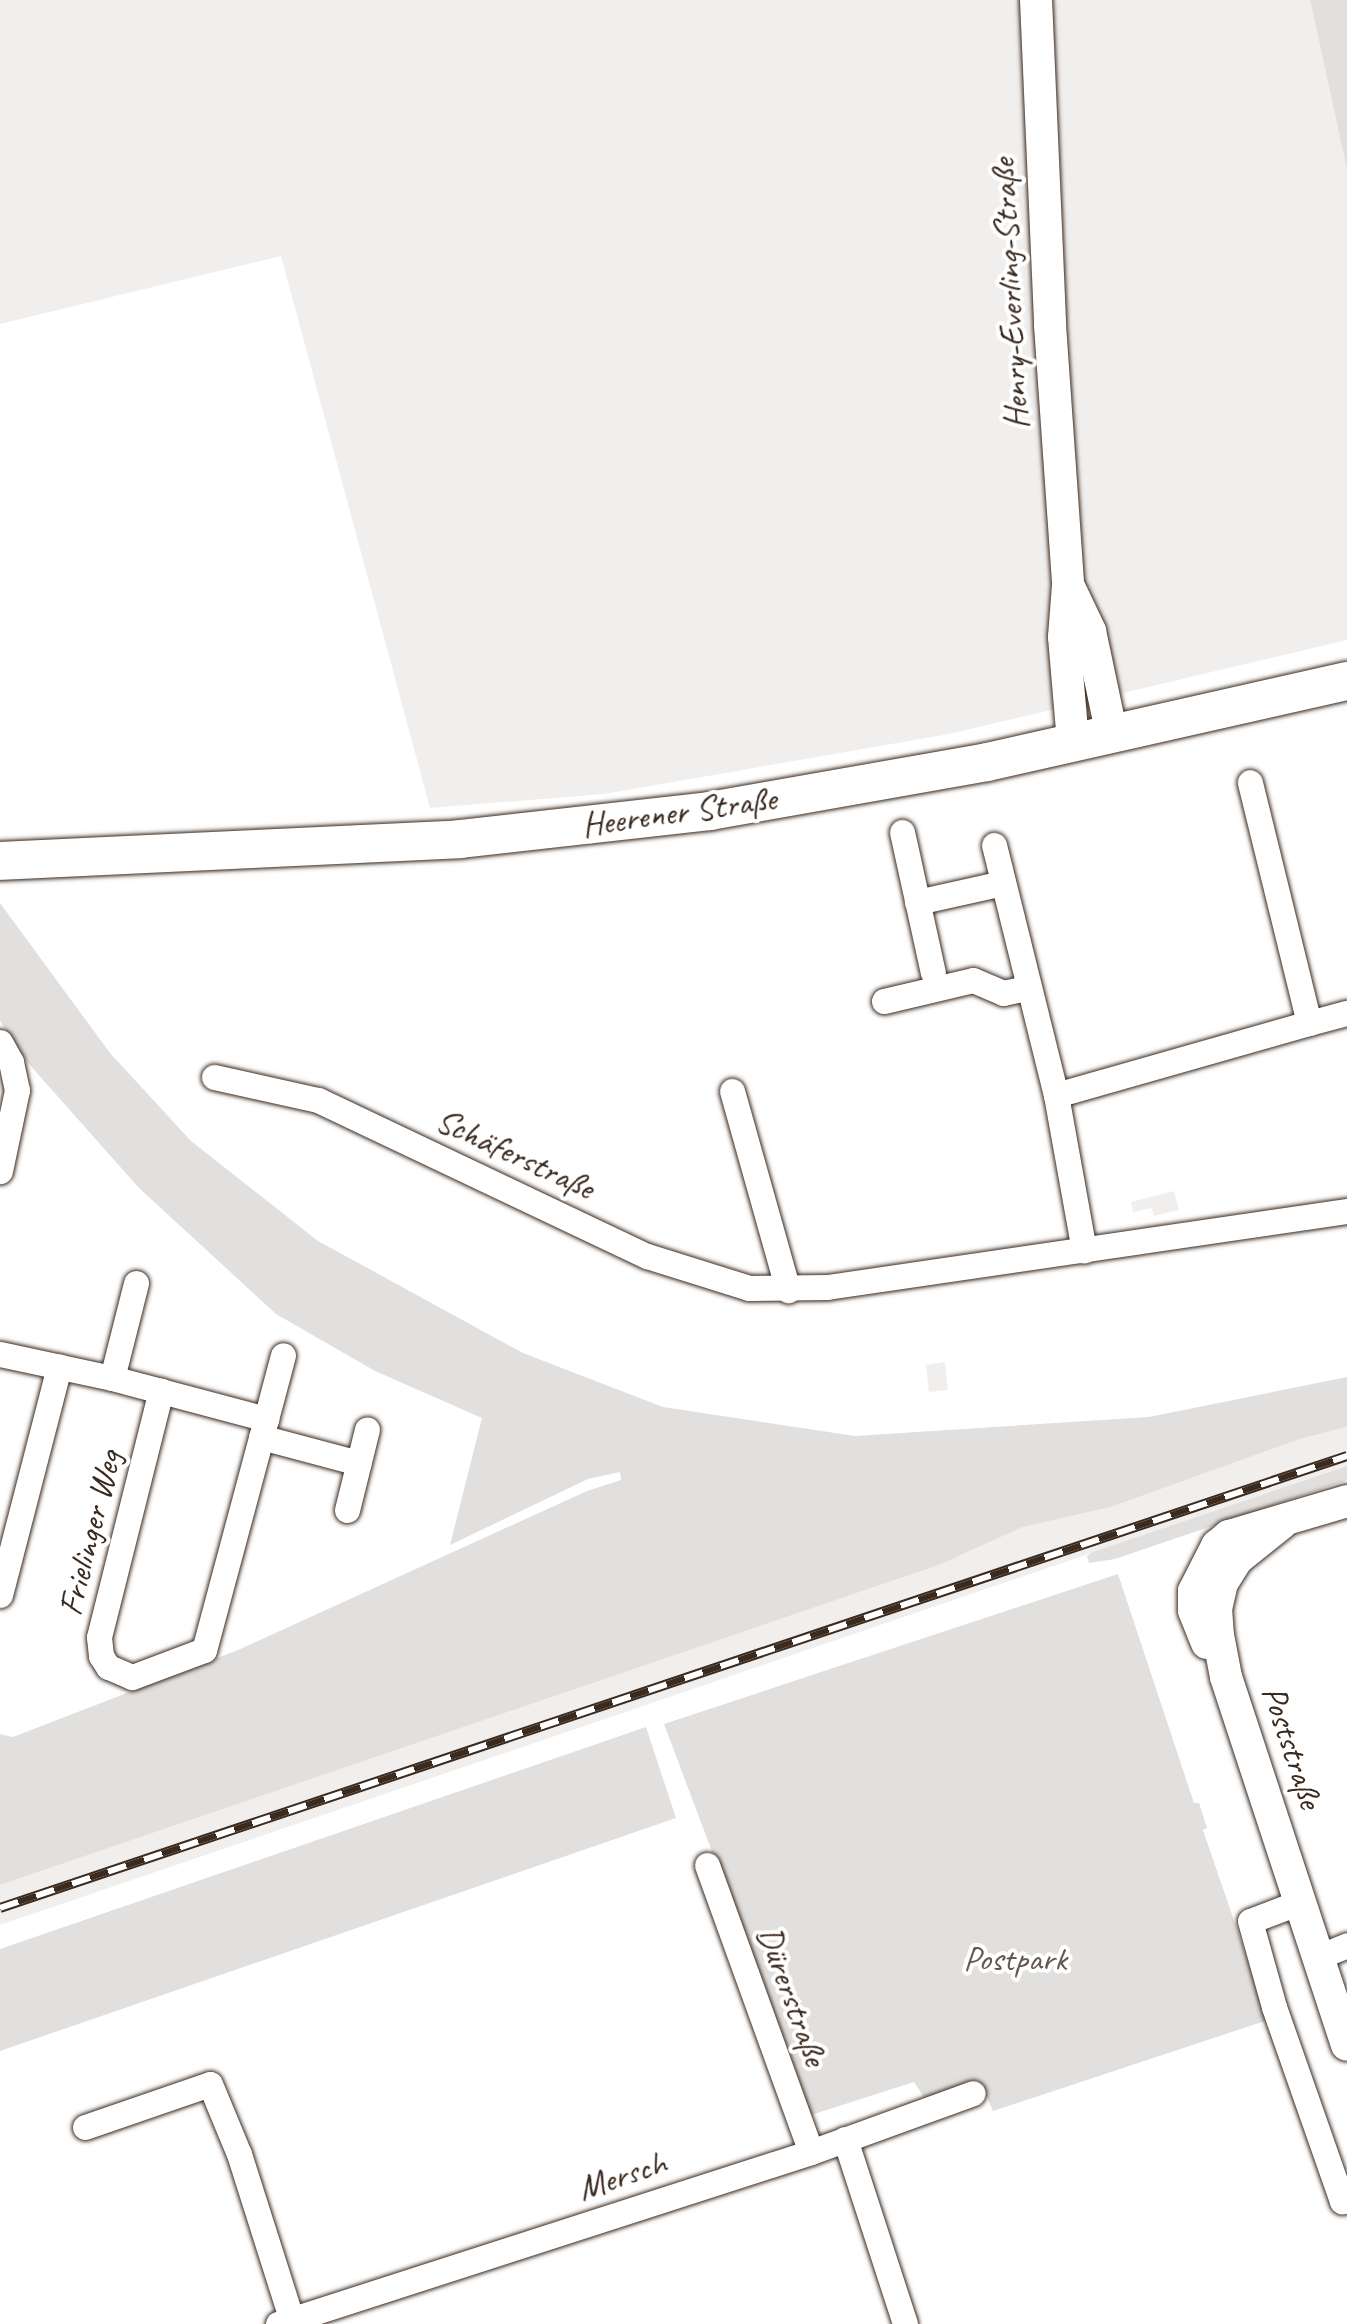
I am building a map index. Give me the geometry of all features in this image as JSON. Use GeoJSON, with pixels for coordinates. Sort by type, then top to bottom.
{"type":"FeatureCollection","features":[{"type":"Feature","properties":{"kind":"main road","name":"Heerener Straße"},"geometry":{"type":"LineString","coordinates":[[0,860],[460,839],[710,811],[1073,743],[1347,681]]}},
{"type":"Feature","properties":{"kind":"street","name":"Henry-Everling-Straße"},"geometry":{"type":"LineString","coordinates":[[1036,0],[1050,326],[1068,585],[1064,637],[1073,743]]}},
{"type":"Feature","properties":{"kind":"street","name":"Henry-Everling-Straße"},"geometry":{"type":"LineString","coordinates":[[1068,585],[1090,631],[1112,735]]}},
{"type":"Feature","properties":{"kind":"street"},"geometry":{"type":"LineString","coordinates":[[1250,782],[1309,1023]]}},
{"type":"Feature","properties":{"kind":"street"},"geometry":{"type":"LineString","coordinates":[[902,832],[932,973]]}},
{"type":"Feature","properties":{"kind":"street"},"geometry":{"type":"LineString","coordinates":[[994,845],[1056,1095],[1084,1250]]}},
{"type":"Feature","properties":{"kind":"street"},"geometry":{"type":"LineString","coordinates":[[917,902],[1003,883]]}},
{"type":"Feature","properties":{"kind":"street"},"geometry":{"type":"LineString","coordinates":[[884,1001],[973,980],[1003,993],[1027,988]]}},
{"type":"Feature","properties":{"kind":"street"},"geometry":{"type":"LineString","coordinates":[[1056,1095],[1347,1014]]}},
{"type":"Feature","properties":{"kind":"street"},"geometry":{"type":"LineString","coordinates":[[0,1042],[11,1062],[17,1090],[0,1171]]}},
{"type":"Feature","properties":{"kind":"street","name":"Schäferstraße"},"geometry":{"type":"LineString","coordinates":[[214,1077],[318,1100],[647,1256],[749,1288],[788,1290],[1347,1211]]}},
{"type":"Feature","properties":{"kind":"street"},"geometry":{"type":"LineString","coordinates":[[732,1091],[788,1290]]}},
{"type":"Feature","properties":{"kind":"street"},"geometry":{"type":"LineString","coordinates":[[112,1378],[136,1283]]}},
{"type":"Feature","properties":{"kind":"street"},"geometry":{"type":"LineString","coordinates":[[0,1354],[161,1391],[359,1463]]}},
{"type":"Feature","properties":{"kind":"street","name":"Frielinger Weg"},"geometry":{"type":"LineString","coordinates":[[161,1391],[99,1637],[101,1656],[120,1674],[144,1675],[204,1650],[283,1355]]}},
{"type":"Feature","properties":{"kind":"street","name":"Frielinger Weg"},"geometry":{"type":"LineString","coordinates":[[0,1594],[58,1368]]}},
{"type":"Feature","properties":{"kind":"street"},"geometry":{"type":"LineString","coordinates":[[347,1510],[367,1429]]}},
{"type":"Feature","properties":{"kind":"street","name":"Poststraße"},"geometry":{"type":"LineString","coordinates":[[1347,1500],[1282,1523],[1229,1536],[1208,1556],[1200,1574],[1194,1610],[1211,1653],[1226,1677],[1300,1902],[1333,1951],[1347,2045]]}},
{"type":"Feature","properties":{"kind":"street","name":"Dürerstraße"},"geometry":{"type":"LineString","coordinates":[[707,1864],[811,2152]]}},
{"type":"Feature","properties":{"kind":"street"},"geometry":{"type":"LineString","coordinates":[[1300,1902],[1250,1921],[1342,2202],[1347,2200]]}},
{"type":"Feature","properties":{"kind":"street","name":"Mersch"},"geometry":{"type":"LineString","coordinates":[[85,2126],[210,2084],[239,2154],[288,2322],[811,2152],[973,2093]]}},
{"type":"Feature","properties":{"kind":"street"},"geometry":{"type":"LineString","coordinates":[[845,2139],[905,2324]]}},
{"type":"Feature","properties":{"kind":"shaded area"},"geometry":{"type":"Polygon","coordinates":[[[0,0],[1310,0],[1347,170],[1347,640],[949,734],[604,794],[430,808],[281,256],[0,324],[0,0]]]}},
{"type":"Feature","properties":{"kind":"shaded area"},"geometry":{"type":"Polygon","coordinates":[[[1174,1191],[1179,1210],[1154,1216],[1151,1208],[1133,1212],[1131,1202],[1174,1191]]]}},
{"type":"Feature","properties":{"kind":"shaded area"},"geometry":{"type":"Polygon","coordinates":[[[945,1362],[948,1390],[929,1392],[926,1365],[945,1362]]]}},
{"type":"Feature","properties":{"kind":"shaded area"},"geometry":{"type":"Polygon","coordinates":[[[1347,1427],[1347,1466],[0,1925],[0,1885],[939,1565],[1023,1527],[1111,1507],[1300,1439],[1347,1427]]]}},
{"type":"Feature","properties":{"kind":"green space"},"geometry":{"type":"Polygon","coordinates":[[[1310,0],[1347,0],[1347,170],[1310,0]]]}},
{"type":"Feature","properties":{"kind":"green space"},"geometry":{"type":"Polygon","coordinates":[[[0,903],[110,1053],[191,1141],[318,1241],[523,1353],[663,1407],[855,1436],[1149,1417],[1347,1377],[1347,1427],[1300,1439],[1111,1507],[1023,1527],[939,1565],[0,1885],[0,1734],[13,1737],[238,1650],[587,1491],[621,1480],[620,1472],[588,1479],[450,1545],[482,1418],[375,1371],[276,1314],[139,1188],[28,1063],[0,1021],[0,903]]]}},
{"type":"Feature","properties":{"kind":"green space"},"geometry":{"type":"Polygon","coordinates":[[[1347,1466],[1347,1480],[1115,1559],[1089,1563],[1087,1556],[1093,1552],[1347,1466]]]}},
{"type":"Feature","properties":{"kind":"green space","name":"Postpark"},"geometry":{"type":"Polygon","coordinates":[[[1118,1574],[1194,1803],[1199,1803],[1207,1828],[1203,1830],[1268,2020],[993,2111],[986,2095],[933,2111],[914,2082],[811,2115],[664,1724],[1118,1574]]]}},
{"type":"Feature","properties":{"kind":"green space"},"geometry":{"type":"Polygon","coordinates":[[[646,1727],[676,1818],[0,2051],[0,1949],[646,1727]]]}},
{"type":"Feature","properties":{"kind":"railway"},"geometry":{"type":"LineString","coordinates":[[0,1908],[1347,1456]]}}]}
